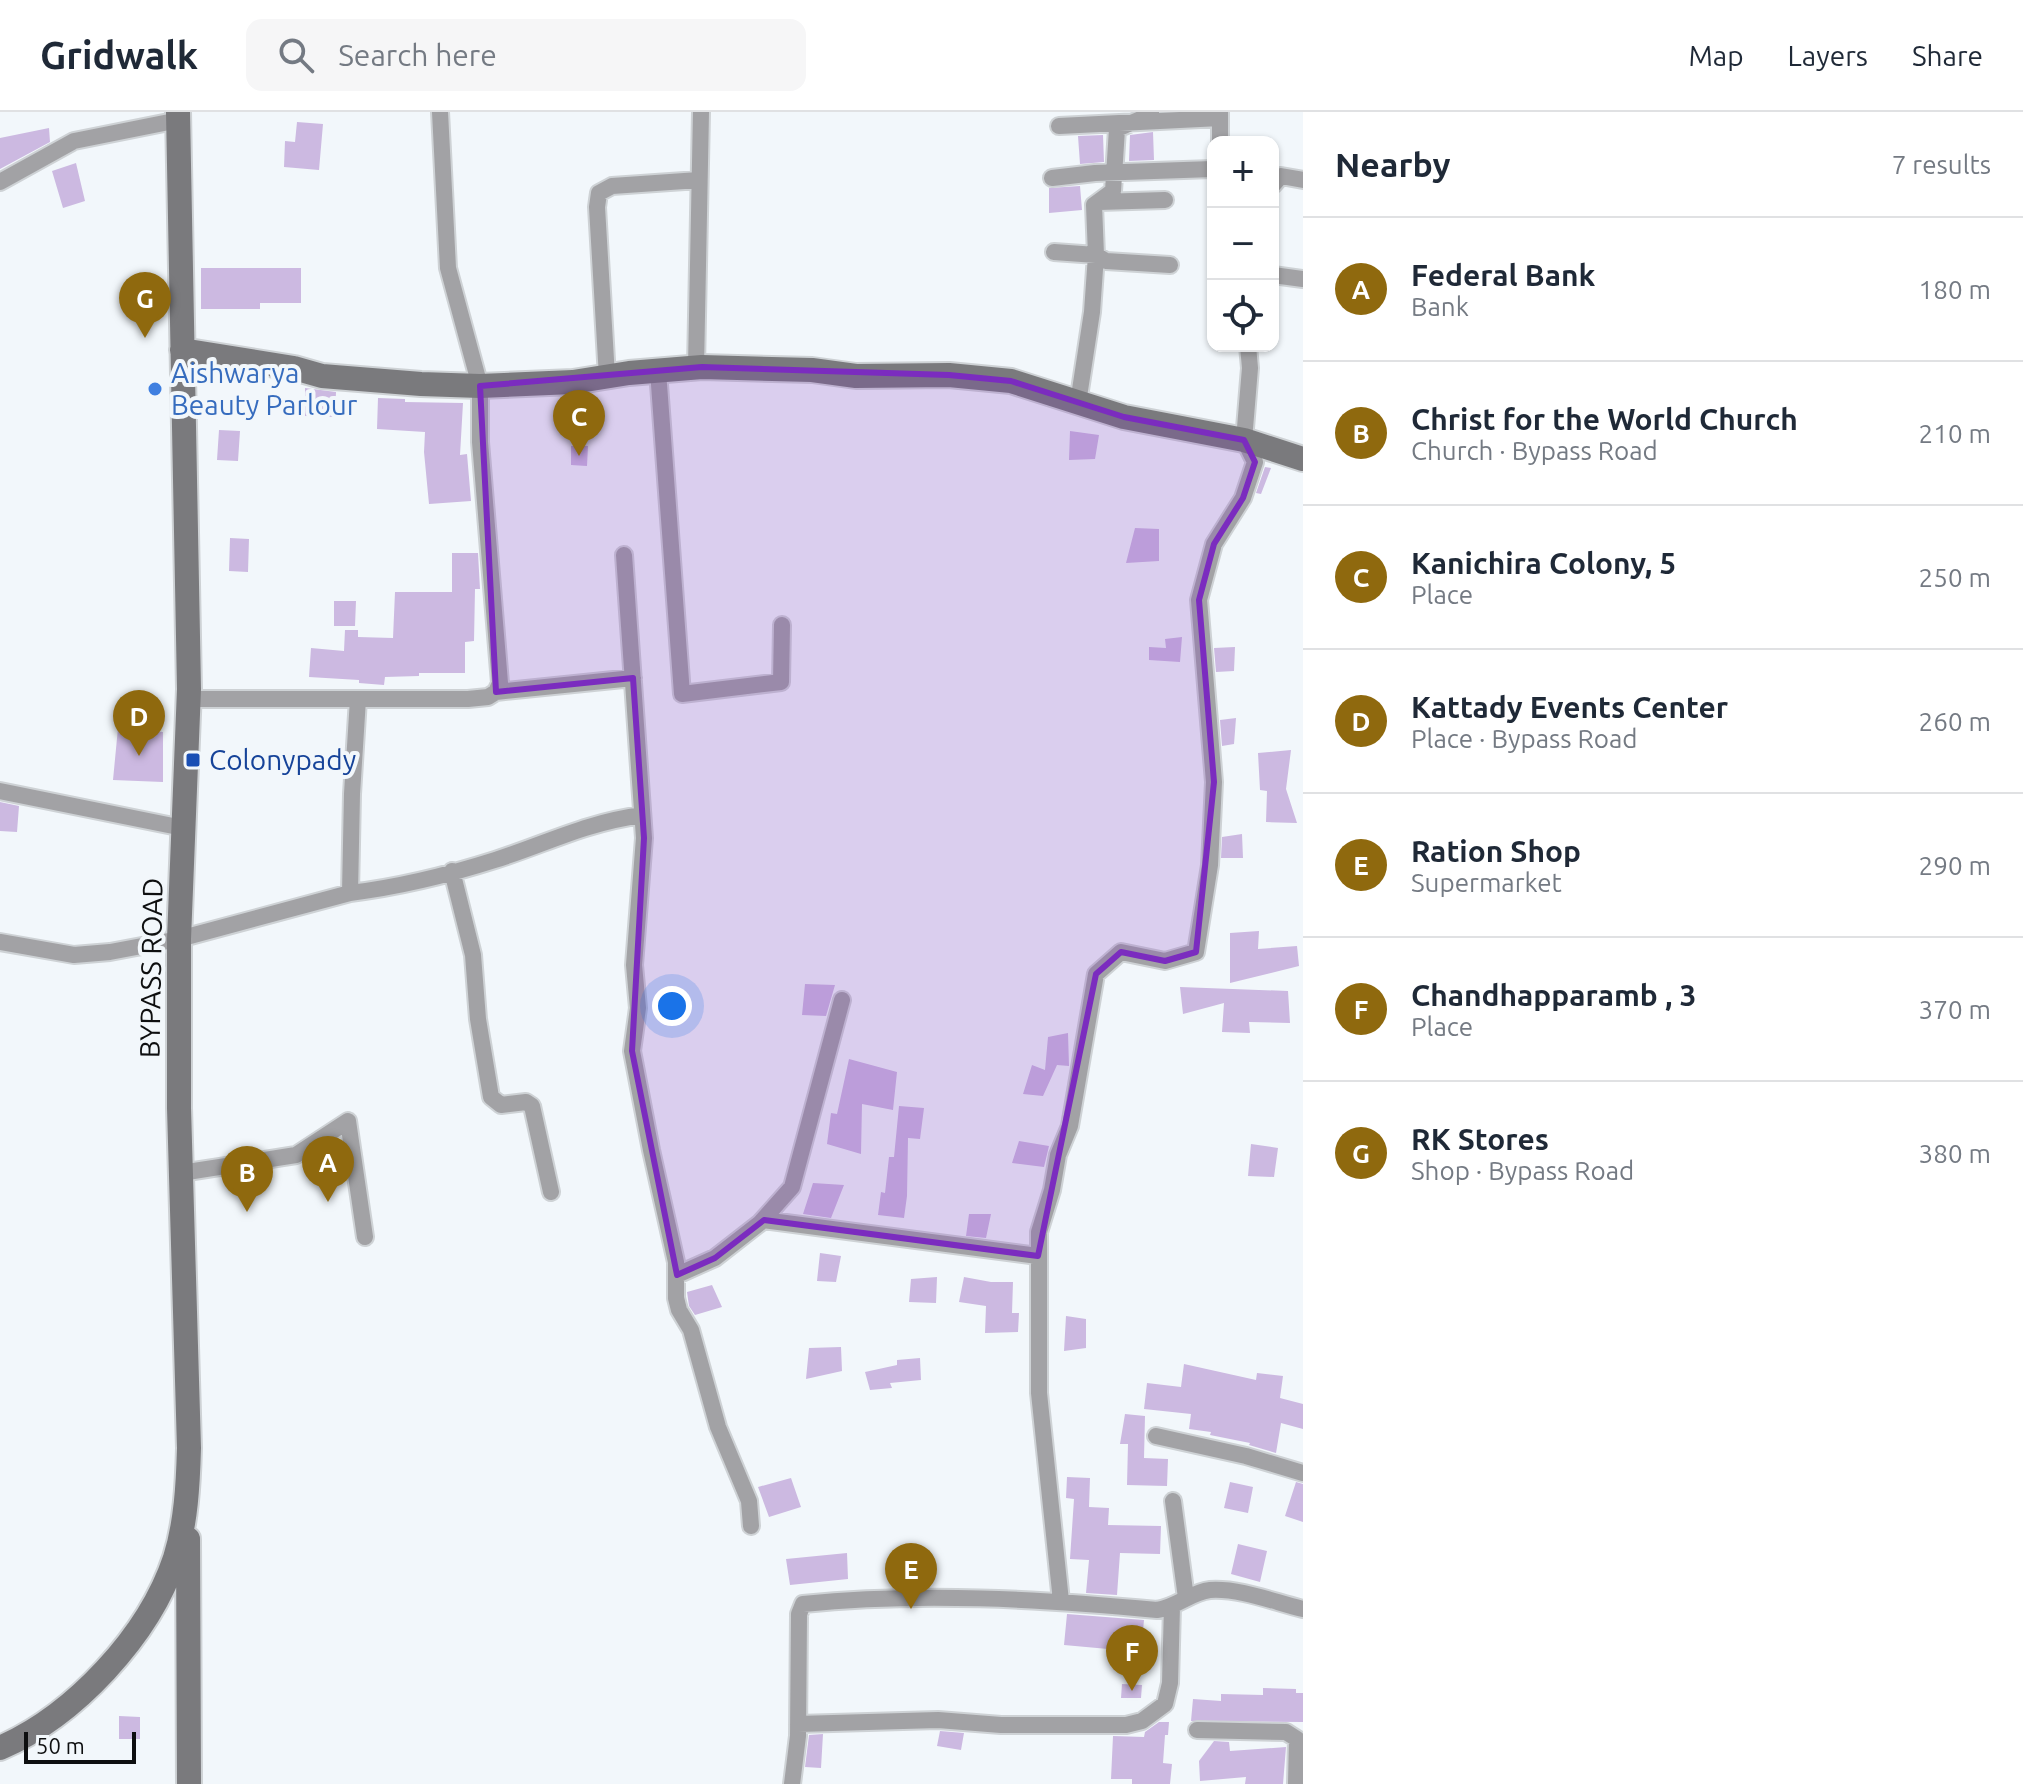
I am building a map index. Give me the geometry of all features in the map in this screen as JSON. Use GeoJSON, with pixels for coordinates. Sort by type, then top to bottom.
{"type":"FeatureCollection","features":[{"type":"Feature","properties":{"kind":"main road","name":"BYPASS ROAD"},"geometry":{"type":"LineString","coordinates":[[0,1748],[28,1736],[68,1708],[137,1630],[175,1558],[188,1489],[179,939],[188,699],[178,116]]}},
{"type":"Feature","properties":{"kind":"main road"},"geometry":{"type":"LineString","coordinates":[[182,350],[294,368],[322,376],[387,383],[480,386],[573,382],[696,367],[812,370],[856,376],[949,375],[1011,381],[1124,417],[1244,440],[1303,459]]}},
{"type":"Feature","properties":{"kind":"main road"},"geometry":{"type":"LineString","coordinates":[[188,1489],[189,1784]]}},
{"type":"Feature","properties":{"kind":"street"},"geometry":{"type":"LineString","coordinates":[[440,112],[448,268],[480,386],[480,442],[500,683],[496,692]]}},
{"type":"Feature","properties":{"kind":"street"},"geometry":{"type":"LineString","coordinates":[[696,367],[701,112]]}},
{"type":"Feature","properties":{"kind":"street"},"geometry":{"type":"LineString","coordinates":[[1078,403],[1089,342],[1096,255],[1094,205],[1113,191],[1117,129],[1151,112]]}},
{"type":"Feature","properties":{"kind":"street"},"geometry":{"type":"LineString","coordinates":[[1059,126],[1220,115],[1220,136]]}},
{"type":"Feature","properties":{"kind":"street"},"geometry":{"type":"LineString","coordinates":[[0,182],[74,141],[178,116]]}},
{"type":"Feature","properties":{"kind":"street"},"geometry":{"type":"LineString","coordinates":[[1052,178],[1095,173],[1207,169]]}},
{"type":"Feature","properties":{"kind":"street"},"geometry":{"type":"LineString","coordinates":[[1279,178],[1303,180]]}},
{"type":"Feature","properties":{"kind":"street"},"geometry":{"type":"LineString","coordinates":[[607,377],[597,207],[599,193],[612,186],[699,180]]}},
{"type":"Feature","properties":{"kind":"street"},"geometry":{"type":"LineString","coordinates":[[1099,202],[1165,200]]}},
{"type":"Feature","properties":{"kind":"street"},"geometry":{"type":"LineString","coordinates":[[1054,252],[1096,255],[1106,261],[1170,265]]}},
{"type":"Feature","properties":{"kind":"street"},"geometry":{"type":"LineString","coordinates":[[1279,276],[1303,279]]}},
{"type":"Feature","properties":{"kind":"street"},"geometry":{"type":"LineString","coordinates":[[1061,1601],[1039,1393],[1039,1232],[1052,1190],[1058,1155],[1070,1126],[1096,974],[1121,952],[1165,961],[1196,952],[1210,865],[1214,782],[1199,600],[1214,544],[1243,498],[1255,462],[1244,440],[1249,352]]}},
{"type":"Feature","properties":{"kind":"street"},"geometry":{"type":"LineString","coordinates":[[658,371],[682,694],[781,682],[782,625]]}},
{"type":"Feature","properties":{"kind":"street"},"geometry":{"type":"LineString","coordinates":[[624,555],[644,838],[634,965],[638,1008],[632,1051],[676,1262],[679,1310],[691,1330],[718,1427],[749,1501],[751,1526]]}},
{"type":"Feature","properties":{"kind":"street"},"geometry":{"type":"LineString","coordinates":[[188,699],[468,699],[488,697],[496,692],[633,678]]}},
{"type":"Feature","properties":{"kind":"street"},"geometry":{"type":"LineString","coordinates":[[350,893],[358,699]]}},
{"type":"Feature","properties":{"kind":"street"},"geometry":{"type":"LineString","coordinates":[[0,791],[183,828]]}},
{"type":"Feature","properties":{"kind":"street"},"geometry":{"type":"LineString","coordinates":[[0,942],[74,955],[110,952],[179,939],[350,893],[396,887],[494,860],[586,826],[642,815]]}},
{"type":"Feature","properties":{"kind":"street"},"geometry":{"type":"LineString","coordinates":[[452,871],[473,955],[478,1019],[491,1097],[501,1105],[526,1102],[532,1106],[551,1192]]}},
{"type":"Feature","properties":{"kind":"street"},"geometry":{"type":"LineString","coordinates":[[677,1275],[715,1258],[763,1220],[792,1187],[842,1000]]}},
{"type":"Feature","properties":{"kind":"street"},"geometry":{"type":"LineString","coordinates":[[181,1173],[296,1155],[348,1121],[365,1237]]}},
{"type":"Feature","properties":{"kind":"street"},"geometry":{"type":"LineString","coordinates":[[763,1220],[1038,1256]]}},
{"type":"Feature","properties":{"kind":"street"},"geometry":{"type":"LineString","coordinates":[[1156,1436],[1246,1456],[1303,1473]]}},
{"type":"Feature","properties":{"kind":"street"},"geometry":{"type":"LineString","coordinates":[[798,1724],[938,1720],[1001,1725],[1126,1725],[1142,1721],[1165,1704],[1170,1683],[1179,1602],[1173,1501]]}},
{"type":"Feature","properties":{"kind":"street"},"geometry":{"type":"LineString","coordinates":[[792,1784],[798,1724],[799,1614],[803,1604],[868,1598],[1061,1601],[1157,1610],[1211,1590],[1235,1592],[1303,1609]]}},
{"type":"Feature","properties":{"kind":"street"},"geometry":{"type":"LineString","coordinates":[[1197,1730],[1286,1732],[1297,1739],[1296,1784]]}},
{"type":"Feature","properties":{"kind":"highlighted area"},"geometry":{"type":"Polygon","coordinates":[[[702,367],[949,375],[1011,381],[1124,417],[1244,440],[1255,462],[1243,498],[1214,544],[1199,600],[1214,782],[1196,952],[1165,961],[1121,952],[1096,974],[1038,1256],[764,1220],[715,1258],[677,1275],[632,1051],[644,838],[633,678],[496,692],[480,386],[702,367]]]}},
{"type":"Feature","properties":{"kind":"building"},"geometry":{"type":"Polygon","coordinates":[[[297,122],[323,124],[319,170],[284,167],[285,141],[295,142],[297,122]]]}},
{"type":"Feature","properties":{"kind":"building"},"geometry":{"type":"Polygon","coordinates":[[[49,128],[50,142],[0,169],[0,138],[49,128]]]}},
{"type":"Feature","properties":{"kind":"building"},"geometry":{"type":"Polygon","coordinates":[[[1153,132],[1154,160],[1129,161],[1130,135],[1153,132]]]}},
{"type":"Feature","properties":{"kind":"building"},"geometry":{"type":"Polygon","coordinates":[[[1103,135],[1104,162],[1080,164],[1078,136],[1103,135]]]}},
{"type":"Feature","properties":{"kind":"building"},"geometry":{"type":"Polygon","coordinates":[[[76,163],[85,201],[63,208],[52,171],[76,163]]]}},
{"type":"Feature","properties":{"kind":"building"},"geometry":{"type":"Polygon","coordinates":[[[1080,186],[1082,210],[1049,213],[1049,188],[1080,186]]]}},
{"type":"Feature","properties":{"kind":"building"},"geometry":{"type":"Polygon","coordinates":[[[201,268],[301,268],[301,303],[260,303],[260,309],[201,309],[201,268]]]}},
{"type":"Feature","properties":{"kind":"building"},"geometry":{"type":"Polygon","coordinates":[[[305,388],[336,392],[335,417],[305,416],[305,388]]]}},
{"type":"Feature","properties":{"kind":"building"},"geometry":{"type":"Polygon","coordinates":[[[378,398],[405,399],[405,402],[463,403],[460,455],[467,454],[471,501],[429,504],[425,432],[377,429],[378,398]]]}},
{"type":"Feature","properties":{"kind":"building"},"geometry":{"type":"Polygon","coordinates":[[[219,430],[240,431],[238,461],[217,460],[219,430]]]}},
{"type":"Feature","properties":{"kind":"building"},"geometry":{"type":"Polygon","coordinates":[[[1070,431],[1099,435],[1095,459],[1069,460],[1070,431]]]}},
{"type":"Feature","properties":{"kind":"building"},"geometry":{"type":"Polygon","coordinates":[[[571,446],[588,446],[587,466],[571,465],[571,446]]]}},
{"type":"Feature","properties":{"kind":"building"},"geometry":{"type":"Polygon","coordinates":[[[1265,467],[1271,468],[1261,494],[1256,493],[1265,467]]]}},
{"type":"Feature","properties":{"kind":"building"},"geometry":{"type":"Polygon","coordinates":[[[1135,528],[1159,529],[1159,561],[1126,563],[1135,528]]]}},
{"type":"Feature","properties":{"kind":"building"},"geometry":{"type":"Polygon","coordinates":[[[230,538],[249,539],[248,572],[229,571],[230,538]]]}},
{"type":"Feature","properties":{"kind":"building"},"geometry":{"type":"Polygon","coordinates":[[[452,553],[478,553],[480,589],[475,589],[474,641],[465,642],[465,673],[385,677],[384,685],[309,677],[311,648],[344,651],[345,630],[358,630],[358,637],[393,638],[395,592],[452,592],[452,553]]]}},
{"type":"Feature","properties":{"kind":"building"},"geometry":{"type":"Polygon","coordinates":[[[334,601],[356,601],[355,626],[334,626],[334,601]]]}},
{"type":"Feature","properties":{"kind":"building"},"geometry":{"type":"Polygon","coordinates":[[[1182,637],[1180,662],[1149,660],[1149,647],[1166,648],[1165,639],[1182,637]]]}},
{"type":"Feature","properties":{"kind":"building"},"geometry":{"type":"Polygon","coordinates":[[[1235,647],[1234,671],[1216,672],[1214,648],[1235,647]]]}},
{"type":"Feature","properties":{"kind":"building"},"geometry":{"type":"Polygon","coordinates":[[[1236,718],[1234,744],[1222,746],[1220,720],[1236,718]]]}},
{"type":"Feature","properties":{"kind":"building"},"geometry":{"type":"Polygon","coordinates":[[[118,728],[163,732],[163,782],[113,780],[118,728]]]}},
{"type":"Feature","properties":{"kind":"building"},"geometry":{"type":"Polygon","coordinates":[[[1291,750],[1286,789],[1297,823],[1266,822],[1267,791],[1260,790],[1258,753],[1291,750]]]}},
{"type":"Feature","properties":{"kind":"building"},"geometry":{"type":"Polygon","coordinates":[[[0,802],[19,806],[17,832],[0,831],[0,802]]]}},
{"type":"Feature","properties":{"kind":"building"},"geometry":{"type":"Polygon","coordinates":[[[1242,834],[1243,858],[1221,858],[1222,837],[1242,834]]]}},
{"type":"Feature","properties":{"kind":"building"},"geometry":{"type":"Polygon","coordinates":[[[1259,931],[1258,949],[1297,946],[1299,966],[1230,983],[1230,933],[1259,931]]]}},
{"type":"Feature","properties":{"kind":"building"},"geometry":{"type":"Polygon","coordinates":[[[805,984],[835,985],[826,1016],[802,1015],[805,984]]]}},
{"type":"Feature","properties":{"kind":"building"},"geometry":{"type":"Polygon","coordinates":[[[1180,987],[1288,991],[1290,1023],[1249,1022],[1250,1033],[1222,1032],[1224,1003],[1183,1014],[1180,987]]]}},
{"type":"Feature","properties":{"kind":"building"},"geometry":{"type":"Polygon","coordinates":[[[1068,1033],[1069,1066],[1057,1065],[1043,1096],[1023,1094],[1032,1065],[1045,1070],[1048,1037],[1068,1033]]]}},
{"type":"Feature","properties":{"kind":"building"},"geometry":{"type":"Polygon","coordinates":[[[849,1059],[897,1072],[893,1110],[862,1104],[861,1154],[827,1144],[831,1113],[837,1114],[849,1059]]]}},
{"type":"Feature","properties":{"kind":"building"},"geometry":{"type":"Polygon","coordinates":[[[899,1106],[924,1108],[920,1139],[908,1138],[904,1218],[878,1215],[881,1192],[885,1193],[889,1157],[894,1157],[899,1106]]]}},
{"type":"Feature","properties":{"kind":"building"},"geometry":{"type":"Polygon","coordinates":[[[1019,1141],[1049,1146],[1044,1167],[1012,1163],[1019,1141]]]}},
{"type":"Feature","properties":{"kind":"building"},"geometry":{"type":"Polygon","coordinates":[[[1251,1144],[1278,1148],[1274,1177],[1248,1176],[1251,1144]]]}},
{"type":"Feature","properties":{"kind":"building"},"geometry":{"type":"Polygon","coordinates":[[[813,1183],[844,1185],[831,1218],[803,1214],[813,1183]]]}},
{"type":"Feature","properties":{"kind":"building"},"geometry":{"type":"Polygon","coordinates":[[[969,1214],[991,1214],[986,1238],[966,1236],[969,1214]]]}},
{"type":"Feature","properties":{"kind":"building"},"geometry":{"type":"Polygon","coordinates":[[[820,1253],[841,1256],[836,1282],[817,1281],[820,1253]]]}},
{"type":"Feature","properties":{"kind":"building"},"geometry":{"type":"Polygon","coordinates":[[[937,1277],[936,1303],[909,1302],[911,1279],[937,1277]]]}},
{"type":"Feature","properties":{"kind":"building"},"geometry":{"type":"Polygon","coordinates":[[[964,1277],[1013,1282],[1012,1313],[1019,1313],[1018,1332],[985,1333],[986,1306],[959,1302],[964,1277]]]}},
{"type":"Feature","properties":{"kind":"building"},"geometry":{"type":"Polygon","coordinates":[[[712,1285],[722,1307],[695,1315],[689,1306],[687,1292],[712,1285]]]}},
{"type":"Feature","properties":{"kind":"building"},"geometry":{"type":"Polygon","coordinates":[[[1066,1316],[1086,1319],[1086,1348],[1064,1351],[1066,1316]]]}},
{"type":"Feature","properties":{"kind":"building"},"geometry":{"type":"Polygon","coordinates":[[[841,1347],[842,1371],[806,1379],[809,1348],[841,1347]]]}},
{"type":"Feature","properties":{"kind":"building"},"geometry":{"type":"Polygon","coordinates":[[[920,1358],[921,1380],[890,1383],[892,1388],[870,1390],[865,1372],[897,1365],[897,1360],[920,1358]]]}},
{"type":"Feature","properties":{"kind":"building"},"geometry":{"type":"Polygon","coordinates":[[[1184,1364],[1256,1380],[1257,1373],[1283,1376],[1280,1398],[1303,1404],[1303,1429],[1281,1423],[1276,1453],[1250,1443],[1210,1435],[1211,1432],[1189,1429],[1191,1414],[1144,1409],[1147,1383],[1181,1387],[1184,1364]]]}},
{"type":"Feature","properties":{"kind":"building"},"geometry":{"type":"Polygon","coordinates":[[[1125,1414],[1145,1416],[1144,1458],[1168,1459],[1167,1486],[1127,1485],[1128,1444],[1120,1444],[1125,1414]]]}},
{"type":"Feature","properties":{"kind":"building"},"geometry":{"type":"Polygon","coordinates":[[[1067,1477],[1090,1478],[1089,1507],[1109,1508],[1108,1525],[1161,1526],[1160,1554],[1120,1553],[1117,1595],[1086,1593],[1089,1560],[1070,1559],[1074,1499],[1066,1498],[1067,1477]]]}},
{"type":"Feature","properties":{"kind":"building"},"geometry":{"type":"Polygon","coordinates":[[[791,1478],[801,1507],[769,1517],[758,1487],[791,1478]]]}},
{"type":"Feature","properties":{"kind":"building"},"geometry":{"type":"Polygon","coordinates":[[[1230,1482],[1253,1487],[1248,1513],[1224,1508],[1230,1482]]]}},
{"type":"Feature","properties":{"kind":"building"},"geometry":{"type":"Polygon","coordinates":[[[1296,1482],[1303,1484],[1303,1522],[1285,1516],[1296,1482]]]}},
{"type":"Feature","properties":{"kind":"building"},"geometry":{"type":"Polygon","coordinates":[[[1238,1544],[1267,1551],[1260,1582],[1231,1574],[1238,1544]]]}},
{"type":"Feature","properties":{"kind":"building"},"geometry":{"type":"Polygon","coordinates":[[[847,1553],[848,1579],[790,1585],[786,1559],[847,1553]]]}},
{"type":"Feature","properties":{"kind":"building"},"geometry":{"type":"Polygon","coordinates":[[[1067,1614],[1144,1620],[1141,1652],[1064,1645],[1067,1614]]]}},
{"type":"Feature","properties":{"kind":"building"},"geometry":{"type":"Polygon","coordinates":[[[1122,1684],[1142,1685],[1141,1698],[1121,1698],[1122,1684]]]}},
{"type":"Feature","properties":{"kind":"building"},"geometry":{"type":"Polygon","coordinates":[[[1263,1688],[1296,1689],[1296,1693],[1303,1693],[1303,1722],[1191,1721],[1193,1699],[1221,1701],[1221,1694],[1263,1695],[1263,1688]]]}},
{"type":"Feature","properties":{"kind":"building"},"geometry":{"type":"Polygon","coordinates":[[[119,1716],[140,1717],[140,1739],[119,1739],[119,1716]]]}},
{"type":"Feature","properties":{"kind":"building"},"geometry":{"type":"Polygon","coordinates":[[[1159,1722],[1169,1722],[1163,1763],[1172,1764],[1170,1784],[1132,1784],[1132,1779],[1111,1779],[1113,1736],[1144,1737],[1145,1732],[1159,1722]]]}},
{"type":"Feature","properties":{"kind":"building"},"geometry":{"type":"Polygon","coordinates":[[[940,1731],[964,1733],[961,1750],[937,1746],[940,1731]]]}},
{"type":"Feature","properties":{"kind":"building"},"geometry":{"type":"Polygon","coordinates":[[[823,1734],[821,1768],[805,1767],[809,1735],[823,1734]]]}},
{"type":"Feature","properties":{"kind":"building"},"geometry":{"type":"Polygon","coordinates":[[[1214,1741],[1229,1742],[1230,1751],[1286,1747],[1283,1784],[1245,1784],[1246,1777],[1200,1781],[1199,1761],[1214,1741]]]}},
{"type":"Feature","properties":{"kind":"place","name":"RK Stores"},"geometry":{"type":"Point","coordinates":[145,338]}},
{"type":"Feature","properties":{"kind":"place","name":"Aishwarya Beauty Parlour"},"geometry":{"type":"Point","coordinates":[155,389]}},
{"type":"Feature","properties":{"kind":"place","name":"Kanichira Colony, 5"},"geometry":{"type":"Point","coordinates":[579,456]}},
{"type":"Feature","properties":{"kind":"place","name":"Kattady Events Center"},"geometry":{"type":"Point","coordinates":[139,756]}},
{"type":"Feature","properties":{"kind":"place","name":"Colonypady"},"geometry":{"type":"Point","coordinates":[193,760]}},
{"type":"Feature","properties":{"kind":"place","name":"Federal Bank"},"geometry":{"type":"Point","coordinates":[328,1202]}},
{"type":"Feature","properties":{"kind":"place","name":"Christ for the World Church"},"geometry":{"type":"Point","coordinates":[247,1212]}},
{"type":"Feature","properties":{"kind":"place","name":"Ration Shop"},"geometry":{"type":"Point","coordinates":[911,1609]}},
{"type":"Feature","properties":{"kind":"place","name":"Chandhapparamb , 3"},"geometry":{"type":"Point","coordinates":[1132,1691]}}]}
